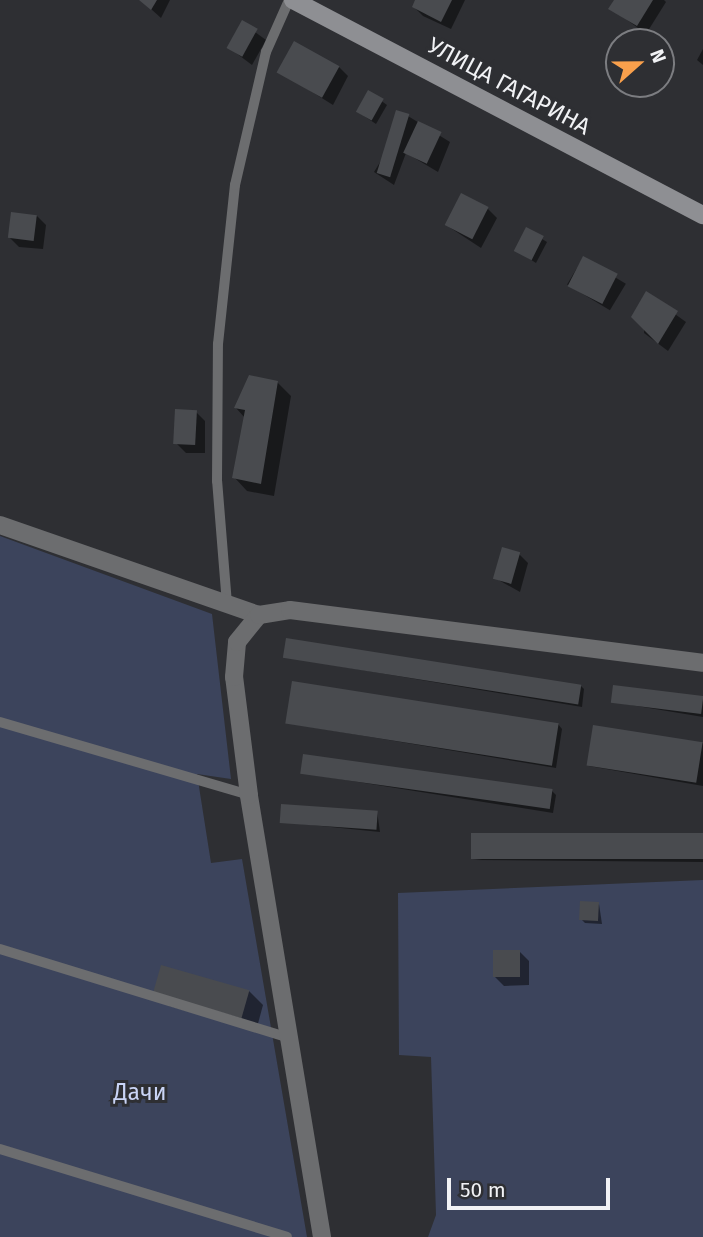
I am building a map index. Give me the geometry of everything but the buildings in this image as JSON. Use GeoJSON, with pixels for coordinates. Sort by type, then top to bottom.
{"type":"FeatureCollection","features":[{"type":"Feature","properties":{"kind":"street","name":"УЛИЦА ГАГАРИНА"},"geometry":{"type":"LineString","coordinates":[[291,0],[702,213]]}},
{"type":"Feature","properties":{"kind":"street"},"geometry":{"type":"LineString","coordinates":[[0,525],[259,615],[290,610],[703,663]]}},
{"type":"Feature","properties":{"kind":"street"},"geometry":{"type":"LineString","coordinates":[[259,615],[237,642],[234,677],[249,795],[322,1237]]}},
{"type":"Feature","properties":{"kind":"lane"},"geometry":{"type":"LineString","coordinates":[[227,604],[216,481],[218,344],[236,185],[267,52],[291,0]]}},
{"type":"Feature","properties":{"kind":"lane"},"geometry":{"type":"LineString","coordinates":[[0,722],[249,795]]}},
{"type":"Feature","properties":{"kind":"lane"},"geometry":{"type":"LineString","coordinates":[[0,949],[289,1038]]}},
{"type":"Feature","properties":{"kind":"lane"},"geometry":{"type":"LineString","coordinates":[[0,1149],[287,1237]]}},
{"type":"Feature","properties":{"kind":"green space","name":"Дачи"},"geometry":{"type":"Polygon","coordinates":[[[0,536],[212,614],[231,779],[197,774],[211,863],[242,859],[307,1237],[0,1237],[0,536]]]}},
{"type":"Feature","properties":{"kind":"green space"},"geometry":{"type":"Polygon","coordinates":[[[703,880],[703,1237],[428,1237],[436,1215],[431,1057],[399,1055],[398,893],[703,880]]]}}]}
